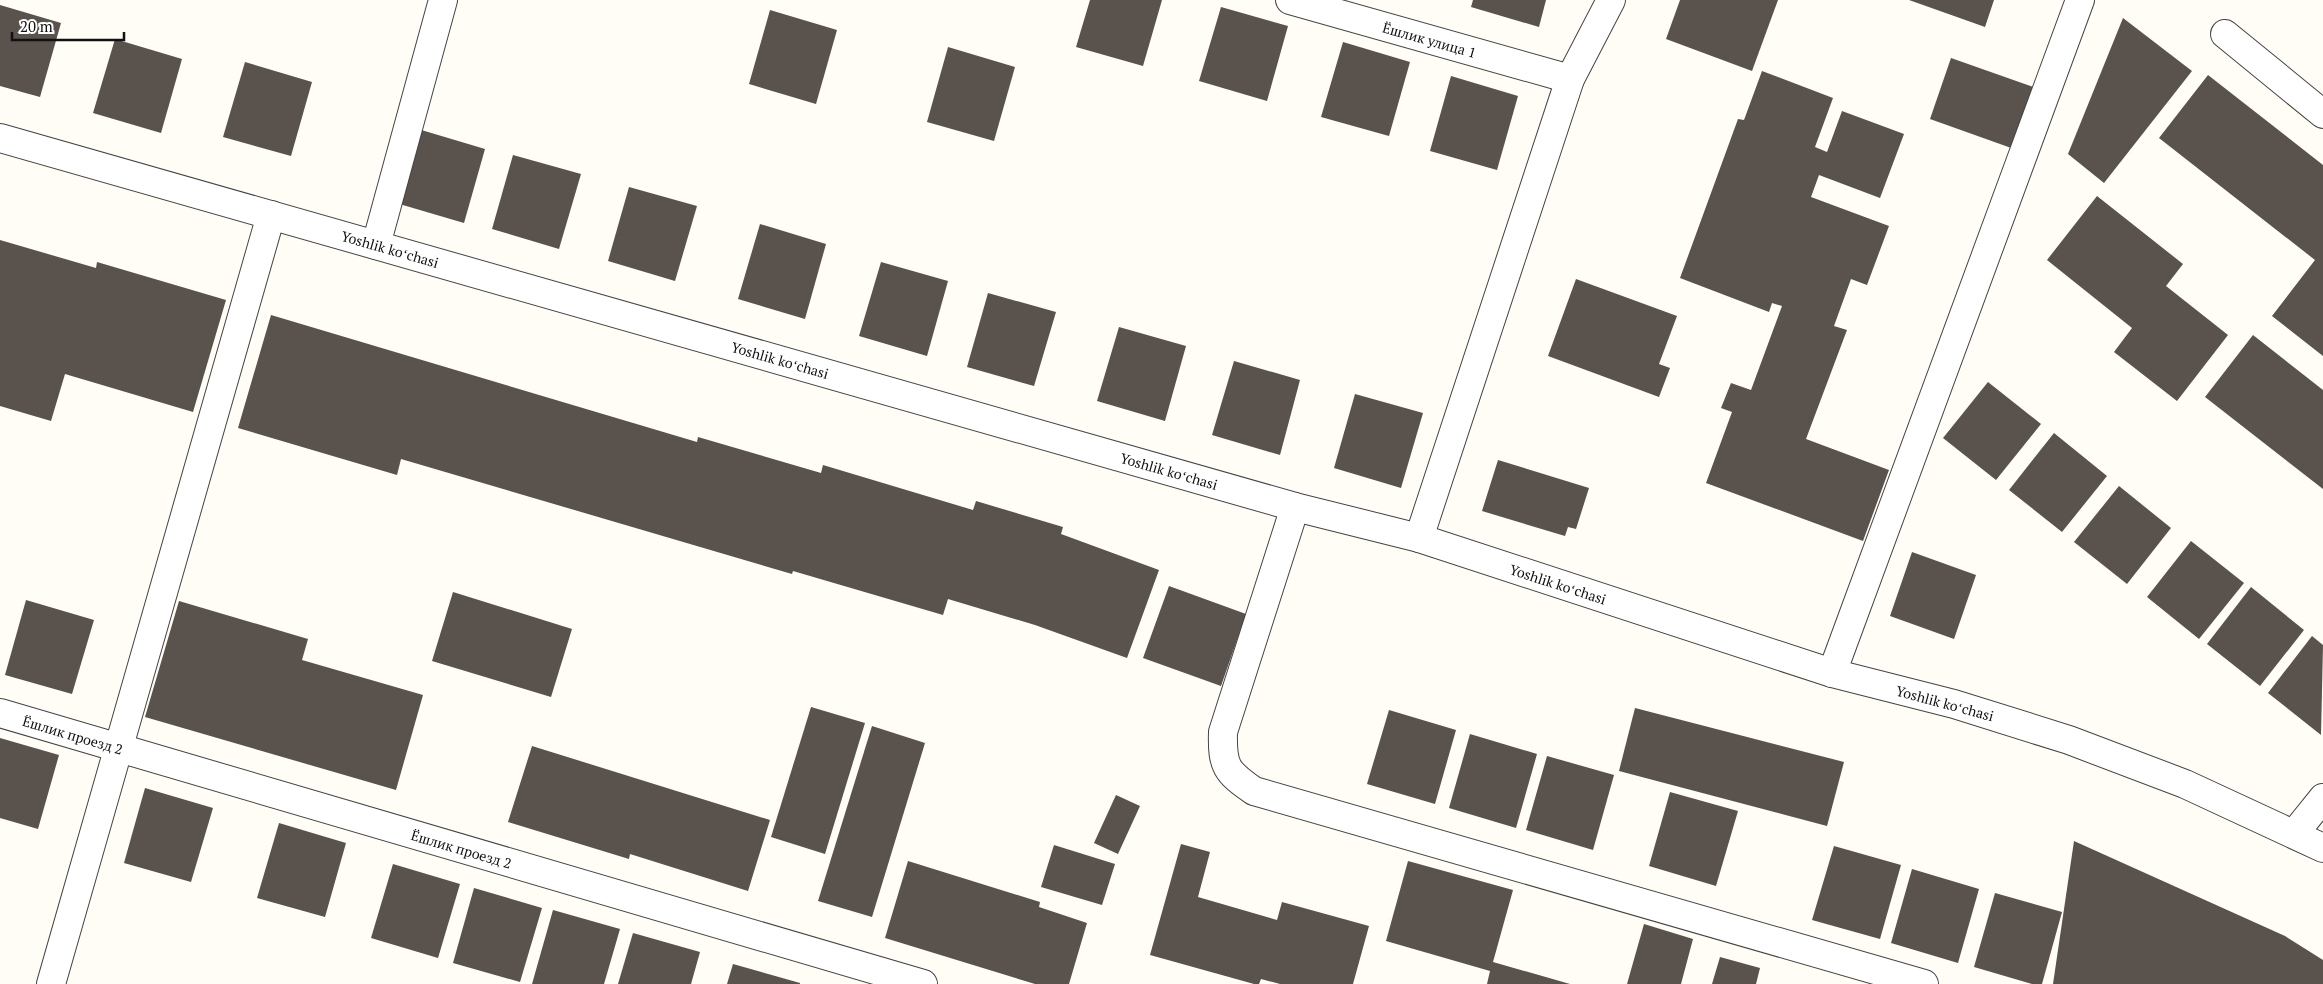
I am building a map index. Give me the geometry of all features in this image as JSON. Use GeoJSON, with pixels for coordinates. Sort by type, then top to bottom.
{"type":"FeatureCollection","features":[{"type":"Feature","properties":{"kind":"street"},"geometry":{"type":"LineString","coordinates":[[376,245],[443,0]]}},
{"type":"Feature","properties":{"kind":"street","name":"Ёшлик улица 1"},"geometry":{"type":"LineString","coordinates":[[1290,0],[1570,79]]}},
{"type":"Feature","properties":{"kind":"street"},"geometry":{"type":"LineString","coordinates":[[1419,538],[1570,79],[1611,0]]}},
{"type":"Feature","properties":{"kind":"street"},"geometry":{"type":"LineString","coordinates":[[1832,674],[2080,0]]}},
{"type":"Feature","properties":{"kind":"street"},"geometry":{"type":"LineString","coordinates":[[2225,34],[2323,114]]}},
{"type":"Feature","properties":{"kind":"street","name":"Yoshlik koʻchasi"},"geometry":{"type":"LineString","coordinates":[[0,138],[1295,507],[1419,538],[1832,674],[1954,704],[2069,740],[2185,784],[2323,848]]}},
{"type":"Feature","properties":{"kind":"street"},"geometry":{"type":"LineString","coordinates":[[51,984],[271,215]]}},
{"type":"Feature","properties":{"kind":"street"},"geometry":{"type":"LineString","coordinates":[[1295,507],[1223,732],[1222,756],[1234,778],[1254,791],[1924,984]]}},
{"type":"Feature","properties":{"kind":"street","name":"Ёшлик проезд 2"},"geometry":{"type":"LineString","coordinates":[[0,713],[923,984]]}},
{"type":"Feature","properties":{"kind":"street"},"geometry":{"type":"LineString","coordinates":[[2294,834],[2323,798]]}},
{"type":"Feature","properties":{"kind":"building"},"geometry":{"type":"Polygon","coordinates":[[[1090,0],[1162,0],[1143,66],[1076,47],[1090,0]]]}},
{"type":"Feature","properties":{"kind":"building"},"geometry":{"type":"Polygon","coordinates":[[[1473,0],[1546,0],[1539,27],[1471,7],[1473,0]]]}},
{"type":"Feature","properties":{"kind":"building"},"geometry":{"type":"Polygon","coordinates":[[[1680,0],[1778,0],[1752,71],[1666,39],[1680,0]]]}},
{"type":"Feature","properties":{"kind":"building"},"geometry":{"type":"Polygon","coordinates":[[[1909,0],[1994,0],[1985,27],[1909,0]]]}},
{"type":"Feature","properties":{"kind":"building"},"geometry":{"type":"Polygon","coordinates":[[[0,5],[61,23],[40,97],[0,86],[0,5]]]}},
{"type":"Feature","properties":{"kind":"building"},"geometry":{"type":"Polygon","coordinates":[[[1221,7],[1288,26],[1267,101],[1199,81],[1221,7]]]}},
{"type":"Feature","properties":{"kind":"building"},"geometry":{"type":"Polygon","coordinates":[[[770,10],[837,30],[816,104],[749,84],[770,10]]]}},
{"type":"Feature","properties":{"kind":"building"},"geometry":{"type":"Polygon","coordinates":[[[2123,18],[2192,71],[2104,183],[2068,154],[2123,18]]]}},
{"type":"Feature","properties":{"kind":"building"},"geometry":{"type":"Polygon","coordinates":[[[115,39],[182,59],[161,133],[93,113],[115,39]]]}},
{"type":"Feature","properties":{"kind":"building"},"geometry":{"type":"Polygon","coordinates":[[[1343,42],[1410,62],[1389,136],[1321,117],[1343,42]]]}},
{"type":"Feature","properties":{"kind":"building"},"geometry":{"type":"Polygon","coordinates":[[[948,47],[1015,67],[994,141],[927,122],[948,47]]]}},
{"type":"Feature","properties":{"kind":"building"},"geometry":{"type":"Polygon","coordinates":[[[1951,58],[2036,88],[2014,149],[1930,119],[1951,58]]]}},
{"type":"Feature","properties":{"kind":"building"},"geometry":{"type":"Polygon","coordinates":[[[245,62],[312,82],[291,156],[223,137],[245,62]]]}},
{"type":"Feature","properties":{"kind":"building"},"geometry":{"type":"Polygon","coordinates":[[[1762,71],[1833,98],[1815,147],[1827,152],[1842,111],[1904,134],[1880,198],[1819,175],[1811,197],[1889,226],[1867,285],[1851,279],[1834,326],[1847,330],[1806,439],[1889,470],[1863,541],[1706,483],[1732,412],[1721,408],[1731,383],[1751,390],[1782,306],[1772,303],[1769,312],[1680,278],[1738,119],[1744,120],[1762,71]]]}},
{"type":"Feature","properties":{"kind":"building"},"geometry":{"type":"Polygon","coordinates":[[[2208,75],[2323,165],[2323,356],[2272,316],[2315,260],[2159,138],[2208,75]]]}},
{"type":"Feature","properties":{"kind":"building"},"geometry":{"type":"Polygon","coordinates":[[[1451,76],[1518,96],[1497,170],[1430,151],[1451,76]]]}},
{"type":"Feature","properties":{"kind":"building"},"geometry":{"type":"Polygon","coordinates":[[[418,129],[485,149],[464,223],[396,203],[418,129]]]}},
{"type":"Feature","properties":{"kind":"building"},"geometry":{"type":"Polygon","coordinates":[[[513,155],[581,174],[559,249],[492,229],[513,155]]]}},
{"type":"Feature","properties":{"kind":"building"},"geometry":{"type":"Polygon","coordinates":[[[629,187],[697,206],[675,281],[608,261],[629,187]]]}},
{"type":"Feature","properties":{"kind":"building"},"geometry":{"type":"Polygon","coordinates":[[[2097,196],[2183,264],[2166,286],[2228,335],[2177,401],[2114,352],[2132,328],[2047,260],[2097,196]]]}},
{"type":"Feature","properties":{"kind":"building"},"geometry":{"type":"Polygon","coordinates":[[[760,224],[826,244],[805,319],[738,299],[760,224]]]}},
{"type":"Feature","properties":{"kind":"building"},"geometry":{"type":"Polygon","coordinates":[[[0,240],[96,268],[97,262],[226,300],[193,412],[65,374],[51,421],[0,406],[0,240]]]}},
{"type":"Feature","properties":{"kind":"building"},"geometry":{"type":"Polygon","coordinates":[[[881,262],[948,281],[927,356],[859,336],[881,262]]]}},
{"type":"Feature","properties":{"kind":"building"},"geometry":{"type":"Polygon","coordinates":[[[1576,279],[1677,316],[1659,364],[1670,368],[1659,397],[1548,356],[1576,279]]]}},
{"type":"Feature","properties":{"kind":"building"},"geometry":{"type":"Polygon","coordinates":[[[988,293],[1056,312],[1034,386],[967,367],[988,293]]]}},
{"type":"Feature","properties":{"kind":"building"},"geometry":{"type":"Polygon","coordinates":[[[271,315],[697,442],[698,437],[821,473],[823,465],[973,510],[976,501],[1063,527],[1061,534],[1159,570],[1127,658],[1035,625],[948,599],[943,615],[793,571],[792,574],[401,459],[397,475],[238,428],[271,315]]]}},
{"type":"Feature","properties":{"kind":"building"},"geometry":{"type":"Polygon","coordinates":[[[1119,327],[1186,346],[1165,421],[1097,401],[1119,327]]]}},
{"type":"Feature","properties":{"kind":"building"},"geometry":{"type":"Polygon","coordinates":[[[2253,335],[2323,390],[2323,489],[2205,397],[2253,335]]]}},
{"type":"Feature","properties":{"kind":"building"},"geometry":{"type":"Polygon","coordinates":[[[1234,361],[1300,380],[1280,455],[1212,435],[1234,361]]]}},
{"type":"Feature","properties":{"kind":"building"},"geometry":{"type":"Polygon","coordinates":[[[1988,382],[2041,424],[1996,480],[1943,438],[1988,382]]]}},
{"type":"Feature","properties":{"kind":"building"},"geometry":{"type":"Polygon","coordinates":[[[1355,394],[1423,413],[1401,488],[1334,468],[1355,394]]]}},
{"type":"Feature","properties":{"kind":"building"},"geometry":{"type":"Polygon","coordinates":[[[2054,433],[2107,476],[2062,532],[2009,490],[2054,433]]]}},
{"type":"Feature","properties":{"kind":"building"},"geometry":{"type":"Polygon","coordinates":[[[1498,460],[1589,488],[1576,529],[1568,527],[1565,536],[1482,511],[1498,460]]]}},
{"type":"Feature","properties":{"kind":"building"},"geometry":{"type":"Polygon","coordinates":[[[2119,486],[2171,528],[2127,584],[2074,542],[2119,486]]]}},
{"type":"Feature","properties":{"kind":"building"},"geometry":{"type":"Polygon","coordinates":[[[2191,541],[2244,583],[2199,639],[2147,597],[2191,541]]]}},
{"type":"Feature","properties":{"kind":"building"},"geometry":{"type":"Polygon","coordinates":[[[1912,552],[1976,575],[1954,639],[1890,616],[1912,552]]]}},
{"type":"Feature","properties":{"kind":"building"},"geometry":{"type":"Polygon","coordinates":[[[1169,586],[1246,614],[1221,686],[1143,658],[1169,586]]]}},
{"type":"Feature","properties":{"kind":"building"},"geometry":{"type":"Polygon","coordinates":[[[2251,587],[2304,630],[2260,686],[2207,644],[2251,587]]]}},
{"type":"Feature","properties":{"kind":"building"},"geometry":{"type":"Polygon","coordinates":[[[453,592],[572,629],[551,697],[432,661],[453,592]]]}},
{"type":"Feature","properties":{"kind":"building"},"geometry":{"type":"Polygon","coordinates":[[[26,600],[94,620],[72,694],[5,675],[26,600]]]}},
{"type":"Feature","properties":{"kind":"building"},"geometry":{"type":"Polygon","coordinates":[[[179,601],[308,639],[302,660],[423,695],[396,790],[145,717],[179,601]]]}},
{"type":"Feature","properties":{"kind":"building"},"geometry":{"type":"Polygon","coordinates":[[[2312,636],[2323,645],[2321,735],[2268,693],[2312,636]]]}},
{"type":"Feature","properties":{"kind":"building"},"geometry":{"type":"Polygon","coordinates":[[[811,707],[865,723],[825,854],[771,837],[811,707]]]}},
{"type":"Feature","properties":{"kind":"building"},"geometry":{"type":"Polygon","coordinates":[[[1635,708],[1844,762],[1827,826],[1619,771],[1635,708]]]}},
{"type":"Feature","properties":{"kind":"building"},"geometry":{"type":"Polygon","coordinates":[[[1389,710],[1456,730],[1435,804],[1367,784],[1389,710]]]}},
{"type":"Feature","properties":{"kind":"building"},"geometry":{"type":"Polygon","coordinates":[[[872,726],[925,743],[872,917],[818,901],[872,726]]]}},
{"type":"Feature","properties":{"kind":"building"},"geometry":{"type":"Polygon","coordinates":[[[1470,734],[1537,754],[1516,828],[1449,808],[1470,734]]]}},
{"type":"Feature","properties":{"kind":"building"},"geometry":{"type":"Polygon","coordinates":[[[0,738],[59,755],[38,829],[0,818],[0,738]]]}},
{"type":"Feature","properties":{"kind":"building"},"geometry":{"type":"Polygon","coordinates":[[[532,746],[770,820],[748,891],[630,854],[629,859],[508,822],[532,746]]]}},
{"type":"Feature","properties":{"kind":"building"},"geometry":{"type":"Polygon","coordinates":[[[1547,756],[1614,775],[1593,850],[1526,830],[1547,756]]]}},
{"type":"Feature","properties":{"kind":"building"},"geometry":{"type":"Polygon","coordinates":[[[145,788],[213,808],[191,882],[124,863],[145,788]]]}},
{"type":"Feature","properties":{"kind":"building"},"geometry":{"type":"Polygon","coordinates":[[[1670,792],[1738,811],[1716,886],[1649,866],[1670,792]]]}},
{"type":"Feature","properties":{"kind":"building"},"geometry":{"type":"Polygon","coordinates":[[[1116,795],[1140,806],[1118,854],[1094,843],[1116,795]]]}},
{"type":"Feature","properties":{"kind":"building"},"geometry":{"type":"Polygon","coordinates":[[[279,823],[346,843],[325,917],[257,898],[279,823]]]}},
{"type":"Feature","properties":{"kind":"building"},"geometry":{"type":"Polygon","coordinates":[[[2074,841],[2285,936],[2323,960],[2323,984],[2053,984],[2074,841]]]}},
{"type":"Feature","properties":{"kind":"building"},"geometry":{"type":"Polygon","coordinates":[[[1181,844],[1210,852],[1198,897],[1277,920],[1282,902],[1369,926],[1353,984],[1280,984],[1261,979],[1259,984],[1254,984],[1150,955],[1181,844]]]}},
{"type":"Feature","properties":{"kind":"building"},"geometry":{"type":"Polygon","coordinates":[[[1054,845],[1115,864],[1102,905],[1041,887],[1054,845]]]}},
{"type":"Feature","properties":{"kind":"building"},"geometry":{"type":"Polygon","coordinates":[[[1834,846],[1901,865],[1880,939],[1812,920],[1834,846]]]}},
{"type":"Feature","properties":{"kind":"building"},"geometry":{"type":"Polygon","coordinates":[[[908,861],[1040,902],[1039,907],[1087,923],[1069,984],[1035,984],[885,938],[908,861]]]}},
{"type":"Feature","properties":{"kind":"building"},"geometry":{"type":"Polygon","coordinates":[[[1408,861],[1513,890],[1493,962],[1570,984],[1487,984],[1490,971],[1386,941],[1408,861]]]}},
{"type":"Feature","properties":{"kind":"building"},"geometry":{"type":"Polygon","coordinates":[[[393,864],[460,884],[438,958],[371,938],[393,864]]]}},
{"type":"Feature","properties":{"kind":"building"},"geometry":{"type":"Polygon","coordinates":[[[1912,869],[1979,889],[1958,963],[1891,943],[1912,869]]]}},
{"type":"Feature","properties":{"kind":"building"},"geometry":{"type":"Polygon","coordinates":[[[474,888],[542,908],[520,982],[453,963],[474,888]]]}},
{"type":"Feature","properties":{"kind":"building"},"geometry":{"type":"Polygon","coordinates":[[[1995,893],[2062,912],[2042,984],[2032,984],[1974,967],[1995,893]]]}},
{"type":"Feature","properties":{"kind":"building"},"geometry":{"type":"Polygon","coordinates":[[[553,910],[620,929],[604,984],[532,984],[553,910]]]}},
{"type":"Feature","properties":{"kind":"building"},"geometry":{"type":"Polygon","coordinates":[[[1644,924],[1693,939],[1681,984],[1627,984],[1644,924]]]}},
{"type":"Feature","properties":{"kind":"building"},"geometry":{"type":"Polygon","coordinates":[[[633,933],[700,952],[691,984],[618,984],[633,933]]]}},
{"type":"Feature","properties":{"kind":"building"},"geometry":{"type":"Polygon","coordinates":[[[1720,957],[1760,968],[1756,984],[1712,984],[1720,957]]]}},
{"type":"Feature","properties":{"kind":"building"},"geometry":{"type":"Polygon","coordinates":[[[733,964],[800,983],[800,984],[727,984],[733,964]]]}}]}
